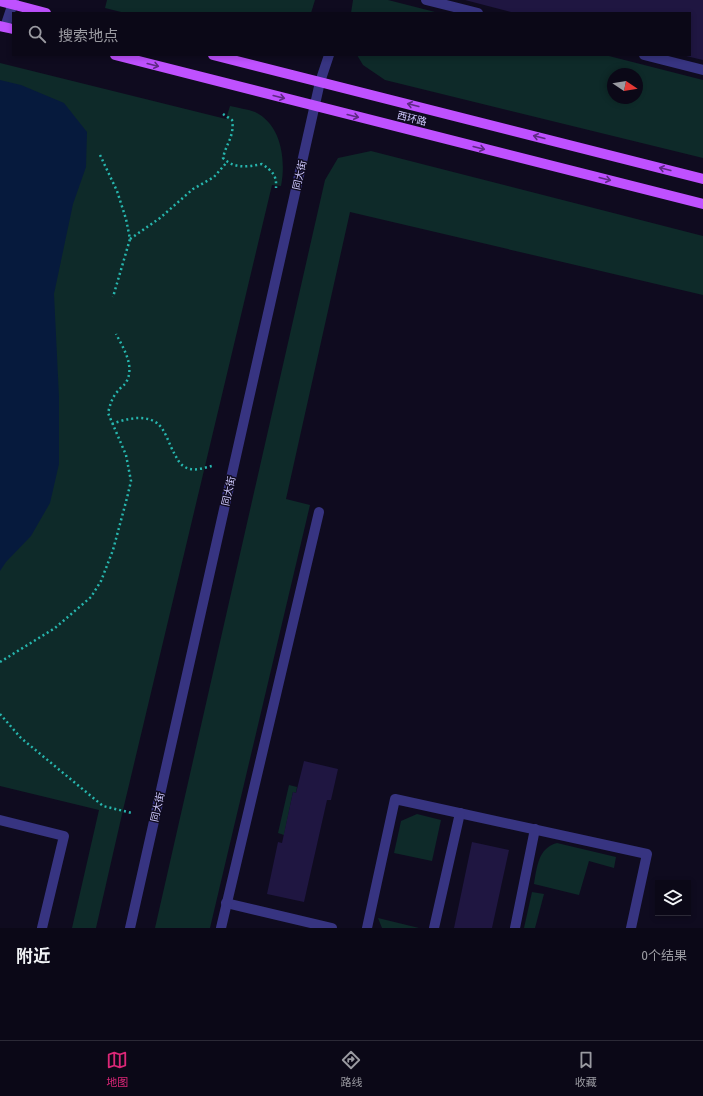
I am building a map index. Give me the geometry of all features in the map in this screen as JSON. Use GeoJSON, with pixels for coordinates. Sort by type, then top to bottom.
{"type":"FeatureCollection","features":[{"type":"Feature","properties":{"kind":"main road"},"geometry":{"type":"LineString","coordinates":[[0,1],[13,2],[43,12]]}},
{"type":"Feature","properties":{"kind":"main road","name":"西环路"},"geometry":{"type":"LineString","coordinates":[[119,56],[703,204]]}},
{"type":"Feature","properties":{"kind":"main road","name":"西环路"},"geometry":{"type":"LineString","coordinates":[[217,56],[703,179]]}},
{"type":"Feature","properties":{"kind":"street"},"geometry":{"type":"LineString","coordinates":[[426,0],[474,12]]}},
{"type":"Feature","properties":{"kind":"street"},"geometry":{"type":"LineString","coordinates":[[6,27],[13,2]]}},
{"type":"Feature","properties":{"kind":"street","name":"同大街"},"geometry":{"type":"LineString","coordinates":[[130,928],[320,82],[329,56]]}},
{"type":"Feature","properties":{"kind":"street"},"geometry":{"type":"LineString","coordinates":[[648,56],[703,70]]}},
{"type":"Feature","properties":{"kind":"street"},"geometry":{"type":"LineString","coordinates":[[221,928],[319,512]]}},
{"type":"Feature","properties":{"kind":"street"},"geometry":{"type":"LineString","coordinates":[[367,928],[395,799],[648,854],[631,928]]}},
{"type":"Feature","properties":{"kind":"street"},"geometry":{"type":"LineString","coordinates":[[434,928],[460,813]]}},
{"type":"Feature","properties":{"kind":"street"},"geometry":{"type":"LineString","coordinates":[[0,820],[64,836],[42,928]]}},
{"type":"Feature","properties":{"kind":"street"},"geometry":{"type":"LineString","coordinates":[[515,928],[535,829]]}},
{"type":"Feature","properties":{"kind":"street"},"geometry":{"type":"LineString","coordinates":[[226,904],[332,928]]}},
{"type":"Feature","properties":{"kind":"path"},"geometry":{"type":"LineString","coordinates":[[223,114],[232,120],[234,127],[230,141],[224,150],[223,158],[229,164],[239,166],[262,164],[271,171],[277,180],[276,188]]}},
{"type":"Feature","properties":{"kind":"path"},"geometry":{"type":"LineString","coordinates":[[100,155],[117,191],[126,219],[130,239],[113,297]]}},
{"type":"Feature","properties":{"kind":"path"},"geometry":{"type":"LineString","coordinates":[[130,239],[160,218],[193,189],[214,177],[227,162]]}},
{"type":"Feature","properties":{"kind":"path"},"geometry":{"type":"LineString","coordinates":[[0,662],[55,628],[91,597],[101,581],[113,550],[130,481],[126,455],[108,413],[117,391],[128,377],[129,369],[128,360],[116,334]]}},
{"type":"Feature","properties":{"kind":"path"},"geometry":{"type":"LineString","coordinates":[[112,424],[122,420],[136,418],[148,419],[157,423],[162,429],[180,464],[186,468],[194,470],[212,466]]}},
{"type":"Feature","properties":{"kind":"path"},"geometry":{"type":"LineString","coordinates":[[0,714],[21,738],[102,806],[132,813]]}},
{"type":"Feature","properties":{"kind":"green space"},"geometry":{"type":"Polygon","coordinates":[[[107,0],[315,0],[311,12],[121,12],[105,8],[107,0]]]}},
{"type":"Feature","properties":{"kind":"green space"},"geometry":{"type":"Polygon","coordinates":[[[353,0],[388,0],[435,12],[351,12],[353,0]]]}},
{"type":"Feature","properties":{"kind":"green space"},"geometry":{"type":"Polygon","coordinates":[[[358,56],[609,56],[703,80],[703,158],[385,80],[363,65],[358,56]]]}},
{"type":"Feature","properties":{"kind":"green space"},"geometry":{"type":"Polygon","coordinates":[[[0,63],[226,119],[230,106],[252,111],[264,118],[271,126],[280,144],[282,155],[283,166],[281,186],[272,185],[96,928],[72,928],[99,810],[0,786],[0,63]]]}},
{"type":"Feature","properties":{"kind":"green space"},"geometry":{"type":"Polygon","coordinates":[[[371,151],[703,236],[703,295],[350,212],[286,499],[310,505],[210,928],[155,928],[325,180],[338,158],[371,151]]]}},
{"type":"Feature","properties":{"kind":"green space"},"geometry":{"type":"Polygon","coordinates":[[[289,785],[297,787],[296,793],[293,792],[284,835],[278,833],[289,785]]]}},
{"type":"Feature","properties":{"kind":"green space"},"geometry":{"type":"Polygon","coordinates":[[[417,814],[441,820],[432,861],[394,853],[401,821],[417,814]]]}},
{"type":"Feature","properties":{"kind":"green space"},"geometry":{"type":"Polygon","coordinates":[[[557,843],[616,857],[614,868],[589,861],[579,895],[534,884],[542,854],[546,849],[557,843]]]}},
{"type":"Feature","properties":{"kind":"green space"},"geometry":{"type":"Polygon","coordinates":[[[532,892],[544,894],[535,928],[524,928],[532,892]]]}},
{"type":"Feature","properties":{"kind":"green space"},"geometry":{"type":"Polygon","coordinates":[[[378,918],[419,928],[382,928],[378,918]]]}},
{"type":"Feature","properties":{"kind":"water"},"geometry":{"type":"Polygon","coordinates":[[[0,80],[21,85],[64,103],[87,132],[86,167],[73,204],[54,294],[59,397],[59,464],[50,503],[31,536],[6,562],[0,571],[0,80]]]}},
{"type":"Feature","properties":{"kind":"building"},"geometry":{"type":"Polygon","coordinates":[[[465,0],[703,0],[703,60],[686,56],[691,56],[691,12],[511,12],[465,0]]]}},
{"type":"Feature","properties":{"kind":"building"},"geometry":{"type":"Polygon","coordinates":[[[304,761],[338,769],[331,800],[327,800],[304,902],[267,894],[278,842],[282,843],[293,792],[296,793],[304,761]]]}},
{"type":"Feature","properties":{"kind":"building"},"geometry":{"type":"Polygon","coordinates":[[[472,842],[509,850],[492,928],[454,928],[472,842]]]}}]}
